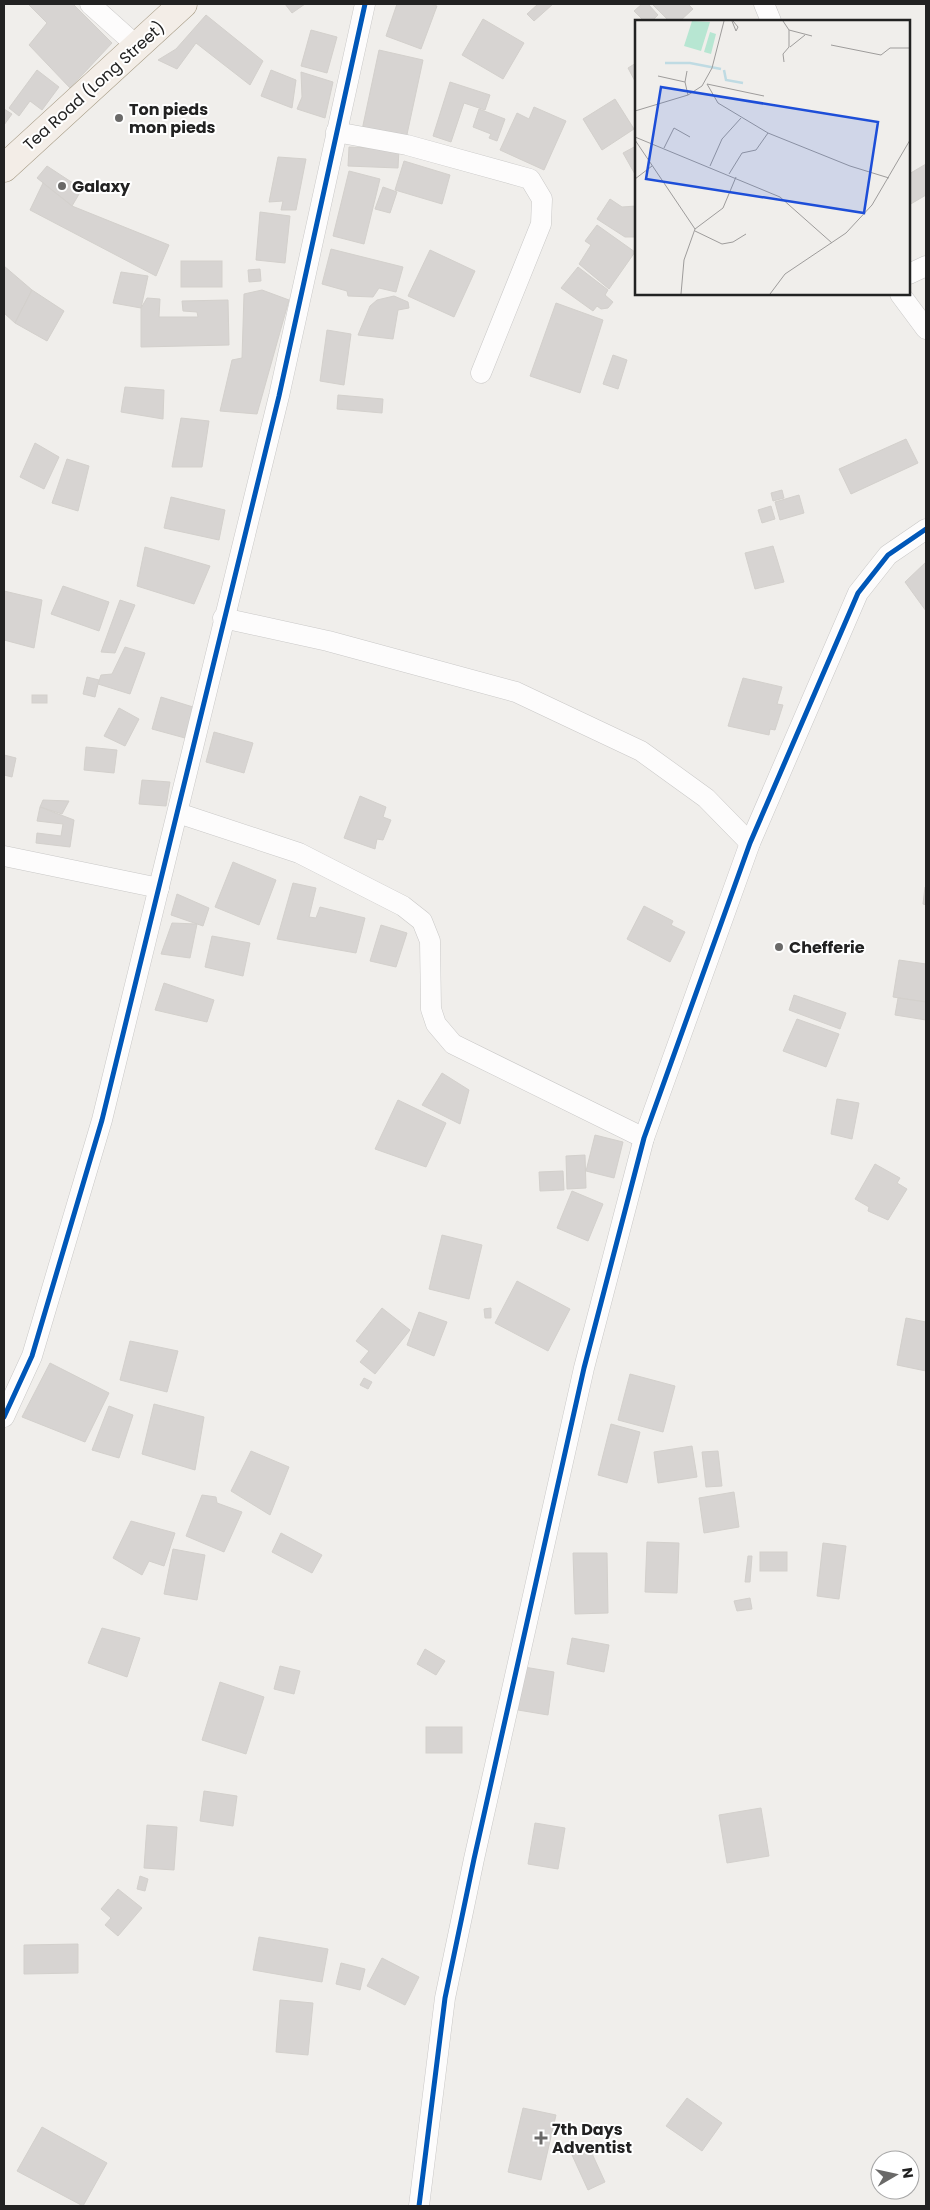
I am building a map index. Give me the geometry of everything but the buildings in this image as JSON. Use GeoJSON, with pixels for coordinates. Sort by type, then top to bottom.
{"type":"FeatureCollection","features":[{"type":"Feature","properties":{"kind":"main road","name":"Tea Road (Long Street)"},"geometry":{"type":"LineString","coordinates":[[4,168],[183,4]]}},
{"type":"Feature","properties":{"kind":"street"},"geometry":{"type":"LineString","coordinates":[[90,4],[138,47]]}},
{"type":"Feature","properties":{"kind":"street"},"geometry":{"type":"LineString","coordinates":[[4,1417],[32,1356],[102,1120],[178,813],[223,618],[279,396],[365,4]]}},
{"type":"Feature","properties":{"kind":"street"},"geometry":{"type":"LineString","coordinates":[[764,4],[771,20]]}},
{"type":"Feature","properties":{"kind":"street"},"geometry":{"type":"LineString","coordinates":[[336,132],[408,145],[530,180],[542,199],[541,224],[481,373]]}},
{"type":"Feature","properties":{"kind":"street"},"geometry":{"type":"LineString","coordinates":[[910,274],[926,266]]}},
{"type":"Feature","properties":{"kind":"street"},"geometry":{"type":"LineString","coordinates":[[901,295],[926,329]]}},
{"type":"Feature","properties":{"kind":"street"},"geometry":{"type":"LineString","coordinates":[[419,2206],[445,1998],[474,1859],[584,1368],[644,1138],[750,843],[858,592],[888,555],[926,529]]}},
{"type":"Feature","properties":{"kind":"street"},"geometry":{"type":"LineString","coordinates":[[223,618],[328,641],[516,692],[641,750],[706,798],[750,843]]}},
{"type":"Feature","properties":{"kind":"street"},"geometry":{"type":"LineString","coordinates":[[178,813],[299,853],[403,906],[422,920],[430,941],[431,1009],[436,1024],[454,1044],[644,1138]]}},
{"type":"Feature","properties":{"kind":"street"},"geometry":{"type":"LineString","coordinates":[[4,856],[159,888]]}},
{"type":"Feature","properties":{"kind":"cycle path"},"geometry":{"type":"LineString","coordinates":[[4,1417],[32,1356],[102,1120],[279,396],[365,4]]}},
{"type":"Feature","properties":{"kind":"cycle path"},"geometry":{"type":"LineString","coordinates":[[419,2206],[445,1998],[474,1859],[584,1368],[644,1138],[750,843],[858,593],[888,555],[926,529]]}},
{"type":"Feature","properties":{"kind":"place","name":"Ton pieds mon pieds"},"geometry":{"type":"Point","coordinates":[119,118]}},
{"type":"Feature","properties":{"kind":"place","name":"Galaxy"},"geometry":{"type":"Point","coordinates":[62,186]}},
{"type":"Feature","properties":{"kind":"place","name":"Chefferie"},"geometry":{"type":"Point","coordinates":[779,947]}},
{"type":"Feature","properties":{"kind":"place","name":"7th Days Adventist"},"geometry":{"type":"Point","coordinates":[541,2138]}}]}
